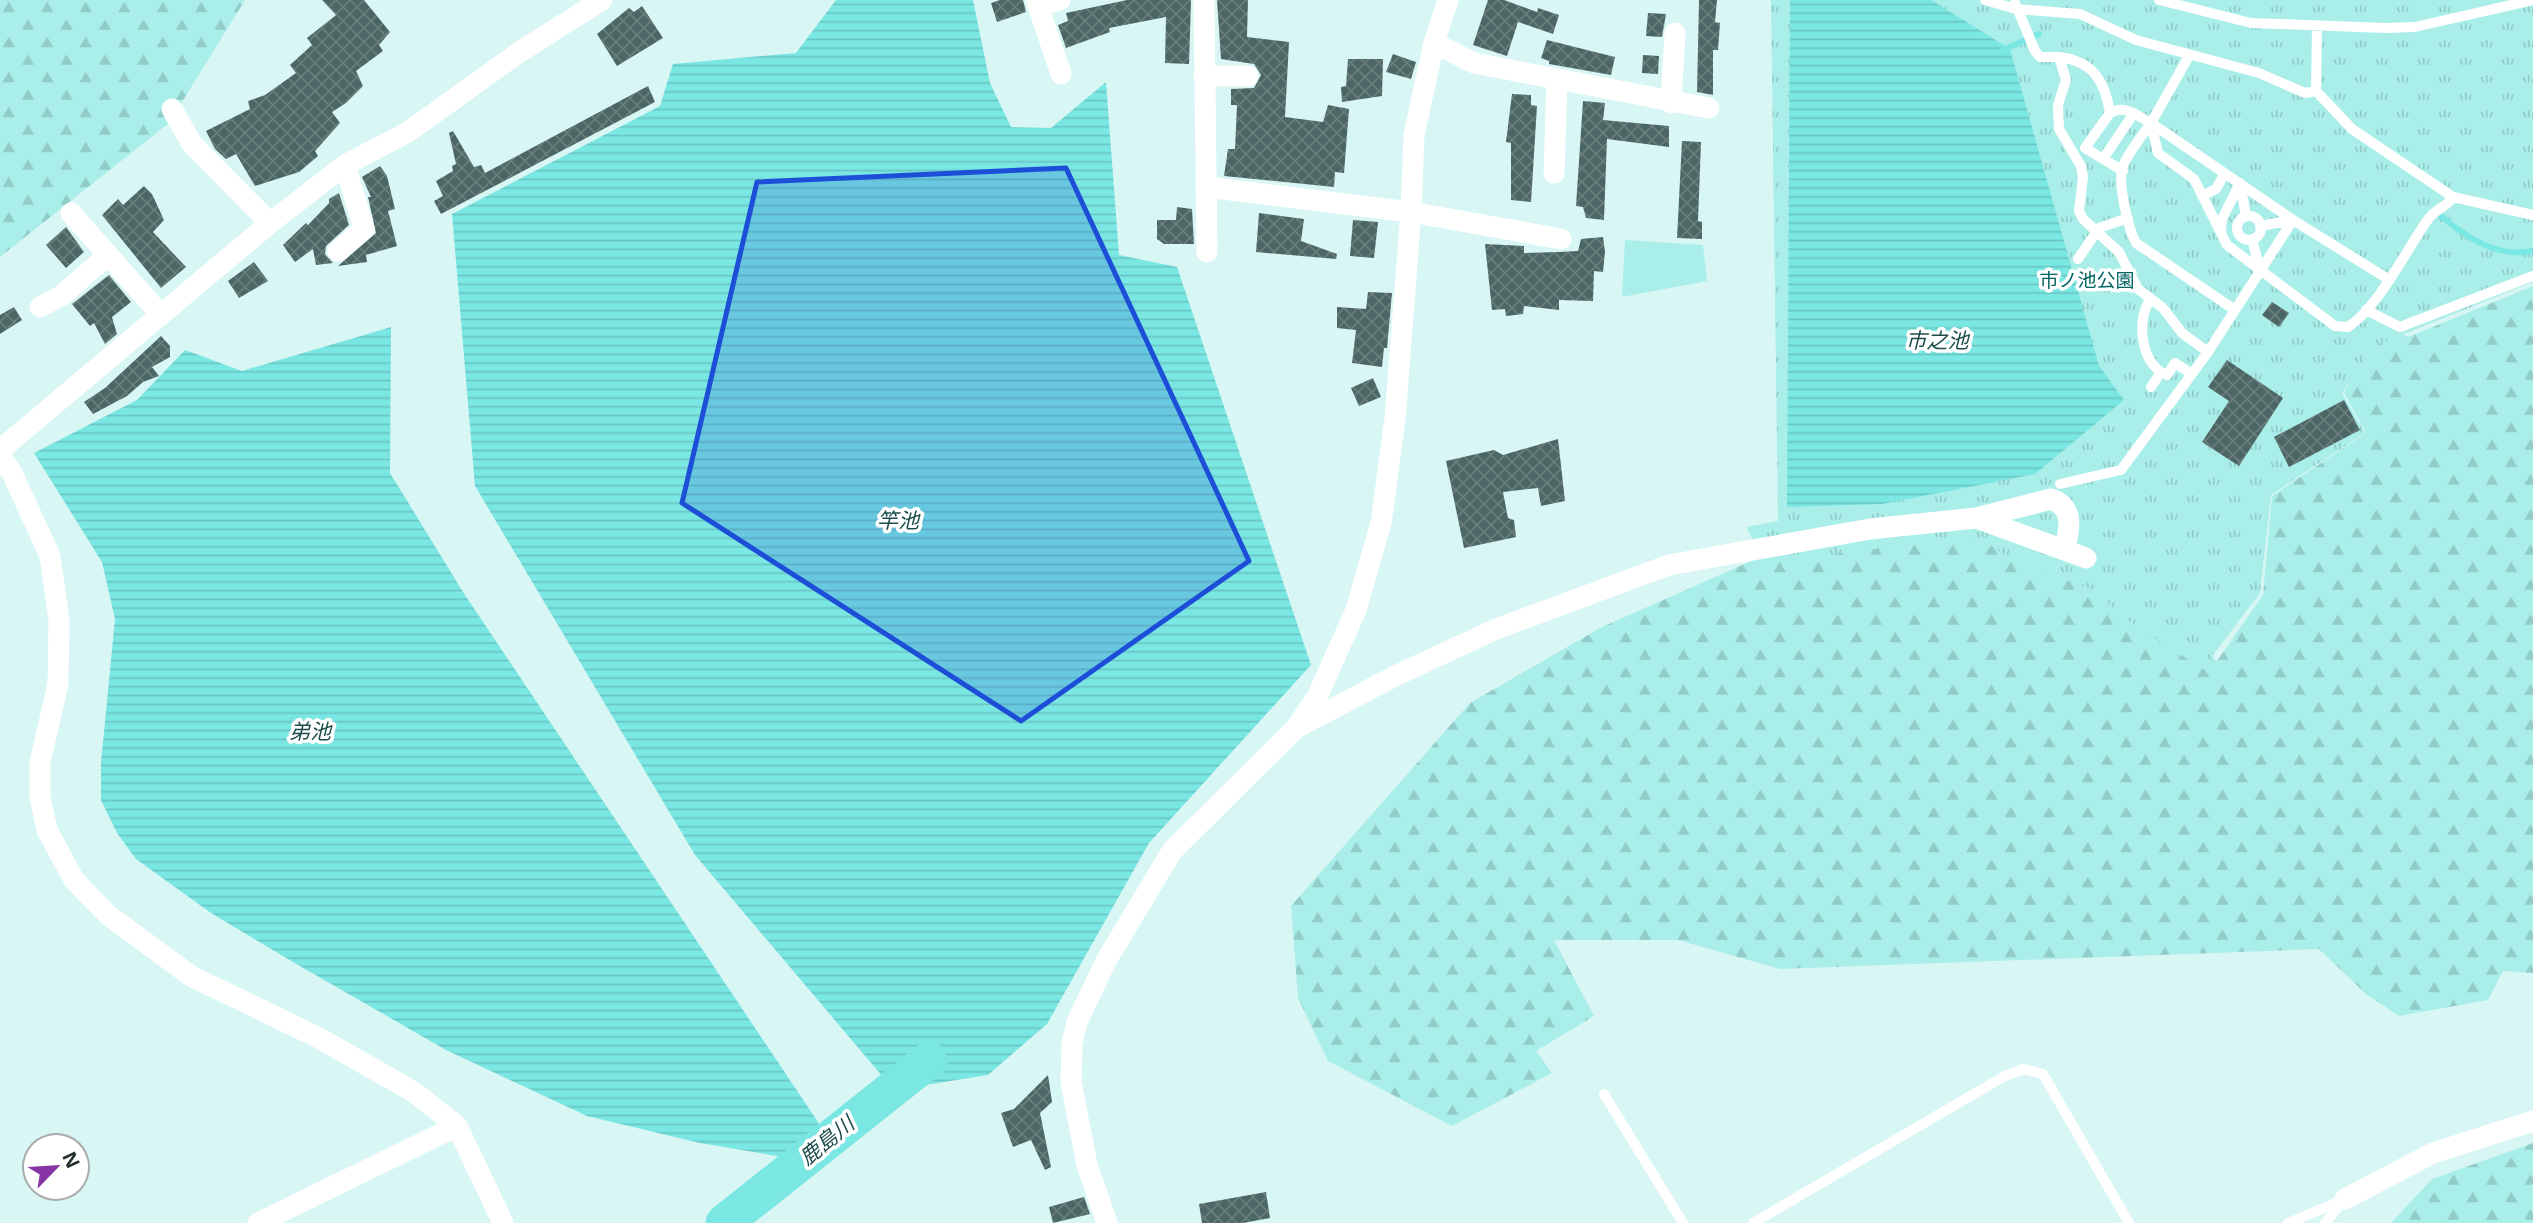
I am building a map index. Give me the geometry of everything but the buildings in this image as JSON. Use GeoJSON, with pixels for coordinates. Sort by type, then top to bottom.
{"type":"FeatureCollection","features":[{"type":"Feature","properties":{"kind":"street"},"geometry":{"type":"LineString","coordinates":[[503,1223],[457,1126],[414,1093],[319,1038],[191,976],[108,915],[74,880],[47,830],[40,797],[40,762],[58,684],[59,620],[50,556],[0,452],[270,223],[345,165],[408,132],[521,51],[602,0]]}},
{"type":"Feature","properties":{"kind":"street"},"geometry":{"type":"LineString","coordinates":[[1060,0],[1038,3],[1061,74]]}},
{"type":"Feature","properties":{"kind":"street"},"geometry":{"type":"LineString","coordinates":[[1204,0],[1207,252]]}},
{"type":"Feature","properties":{"kind":"street"},"geometry":{"type":"LineString","coordinates":[[1107,1223],[1087,1165],[1071,1082],[1072,1044],[1077,1022],[1106,961],[1172,851],[1296,728],[1317,697],[1356,610],[1381,523],[1395,419],[1411,212],[1414,135],[1434,43],[1448,0]]}},
{"type":"Feature","properties":{"kind":"street"},"geometry":{"type":"LineString","coordinates":[[1671,103],[1675,33]]}},
{"type":"Feature","properties":{"kind":"street"},"geometry":{"type":"LineString","coordinates":[[1434,43],[1474,63],[1671,103],[1709,108]]}},
{"type":"Feature","properties":{"kind":"street"},"geometry":{"type":"LineString","coordinates":[[1204,76],[1248,76]]}},
{"type":"Feature","properties":{"kind":"street"},"geometry":{"type":"LineString","coordinates":[[1553,173],[1557,80]]}},
{"type":"Feature","properties":{"kind":"street"},"geometry":{"type":"LineString","coordinates":[[172,109],[192,144],[270,223]]}},
{"type":"Feature","properties":{"kind":"street"},"geometry":{"type":"LineString","coordinates":[[338,251],[364,229],[345,165]]}},
{"type":"Feature","properties":{"kind":"street"},"geometry":{"type":"LineString","coordinates":[[1206,187],[1411,212],[1561,239]]}},
{"type":"Feature","properties":{"kind":"street"},"geometry":{"type":"LineString","coordinates":[[71,213],[161,315]]}},
{"type":"Feature","properties":{"kind":"street"},"geometry":{"type":"LineString","coordinates":[[40,307],[61,296],[108,255]]}},
{"type":"Feature","properties":{"kind":"street"},"geometry":{"type":"LineString","coordinates":[[1296,728],[1395,676],[1496,629],[1670,565],[1856,531],[1976,518],[2051,499],[2061,502],[2068,513],[2070,530],[2065,548]]}},
{"type":"Feature","properties":{"kind":"street"},"geometry":{"type":"LineString","coordinates":[[1976,518],[2065,548],[2086,558]]}},
{"type":"Feature","properties":{"kind":"street"},"geometry":{"type":"LineString","coordinates":[[2346,1199],[2433,1153],[2533,1121]]}},
{"type":"Feature","properties":{"kind":"street"},"geometry":{"type":"LineString","coordinates":[[258,1223],[457,1126]]}},
{"type":"Feature","properties":{"kind":"lane"},"geometry":{"type":"LineString","coordinates":[[1985,0],[2080,14],[2136,40],[2259,73],[2305,93],[2316,91]]}},
{"type":"Feature","properties":{"kind":"lane"},"geometry":{"type":"LineString","coordinates":[[2159,0],[2251,23],[2415,27],[2533,0]]}},
{"type":"Feature","properties":{"kind":"lane"},"geometry":{"type":"LineString","coordinates":[[2015,6],[2040,57],[2059,57],[2080,62],[2095,72],[2106,91],[2110,113]]}},
{"type":"Feature","properties":{"kind":"lane"},"geometry":{"type":"LineString","coordinates":[[2317,26],[2316,91],[2351,129],[2451,201],[2533,215]]}},
{"type":"Feature","properties":{"kind":"lane"},"geometry":{"type":"LineString","coordinates":[[2189,56],[2123,171],[2128,218],[2136,243],[2235,310]]}},
{"type":"Feature","properties":{"kind":"lane"},"geometry":{"type":"LineString","coordinates":[[2059,57],[2066,80],[2058,105],[2059,128],[2078,157],[2083,177],[2079,211],[2094,232],[2119,252],[2138,289],[2163,308],[2182,333],[2208,352]]}},
{"type":"Feature","properties":{"kind":"lane"},"geometry":{"type":"LineString","coordinates":[[2078,157],[2110,113],[2123,109],[2134,113],[2293,220],[2388,279]]}},
{"type":"Feature","properties":{"kind":"lane"},"geometry":{"type":"LineString","coordinates":[[2103,159],[2134,113]]}},
{"type":"Feature","properties":{"kind":"lane"},"geometry":{"type":"LineString","coordinates":[[2151,123],[2158,153],[2194,179],[2227,245],[2335,326],[2348,327],[2366,310],[2430,216],[2451,201]]}},
{"type":"Feature","properties":{"kind":"lane"},"geometry":{"type":"LineString","coordinates":[[2085,148],[2123,171]]}},
{"type":"Feature","properties":{"kind":"lane"},"geometry":{"type":"LineString","coordinates":[[2202,196],[2216,189],[2224,173]]}},
{"type":"Feature","properties":{"kind":"lane"},"geometry":{"type":"LineString","coordinates":[[2240,183],[2246,216]]}},
{"type":"Feature","properties":{"kind":"lane"},"geometry":{"type":"LineString","coordinates":[[2221,234],[2222,219],[2240,183]]}},
{"type":"Feature","properties":{"kind":"lane"},"geometry":{"type":"LineString","coordinates":[[2246,216],[2255,217],[2260,226],[2259,234],[2252,239],[2242,238],[2237,230],[2238,221],[2246,216]]}},
{"type":"Feature","properties":{"kind":"lane"},"geometry":{"type":"LineString","coordinates":[[2078,259],[2094,232],[2128,218]]}},
{"type":"Feature","properties":{"kind":"lane"},"geometry":{"type":"LineString","coordinates":[[2260,226],[2293,220]]}},
{"type":"Feature","properties":{"kind":"lane"},"geometry":{"type":"LineString","coordinates":[[2060,484],[2121,470],[2208,352],[2293,220]]}},
{"type":"Feature","properties":{"kind":"lane"},"geometry":{"type":"LineString","coordinates":[[2221,234],[2237,230]]}},
{"type":"Feature","properties":{"kind":"lane"},"geometry":{"type":"LineString","coordinates":[[2252,239],[2260,272]]}},
{"type":"Feature","properties":{"kind":"lane"},"geometry":{"type":"LineString","coordinates":[[2366,310],[2400,327],[2533,276]]}},
{"type":"Feature","properties":{"kind":"lane"},"geometry":{"type":"LineString","coordinates":[[2150,300],[2142,318],[2145,343],[2152,363],[2161,372],[2151,387]]}},
{"type":"Feature","properties":{"kind":"lane"},"geometry":{"type":"LineString","coordinates":[[2166,375],[2175,363],[2192,374]]}},
{"type":"Feature","properties":{"kind":"lane"},"geometry":{"type":"LineString","coordinates":[[1753,1223],[2003,1077],[2023,1069],[2043,1074],[2129,1223]]}},
{"type":"Feature","properties":{"kind":"lane"},"geometry":{"type":"LineString","coordinates":[[1604,1094],[1683,1223]]}},
{"type":"Feature","properties":{"kind":"lane"},"geometry":{"type":"LineString","coordinates":[[2288,1223],[2346,1199]]}},
{"type":"Feature","properties":{"kind":"lane"},"geometry":{"type":"LineString","coordinates":[[2325,1223],[2346,1199]]}},
{"type":"Feature","properties":{"kind":"highlighted area"},"geometry":{"type":"Polygon","coordinates":[[[1066,168],[1249,561],[1021,721],[682,503],[757,182],[1066,168]]]}},
{"type":"Feature","properties":{"kind":"green space"},"geometry":{"type":"Polygon","coordinates":[[[0,0],[245,0],[169,123],[0,257],[0,0]]]}},
{"type":"Feature","properties":{"kind":"green space","name":"市ノ池公園"},"geometry":{"type":"Polygon","coordinates":[[[1771,0],[2533,0],[2533,282],[2372,347],[2342,393],[2365,433],[2271,495],[2260,593],[2213,655],[2214,676],[2121,616],[2096,591],[2011,559],[1978,537],[1766,562],[1746,527],[1778,521],[1771,0]]]}},
{"type":"Feature","properties":{"kind":"green space"},"geometry":{"type":"Polygon","coordinates":[[[1625,240],[1703,245],[1707,281],[1622,297],[1625,240]]]}},
{"type":"Feature","properties":{"kind":"green space"},"geometry":{"type":"Polygon","coordinates":[[[2533,286],[2533,973],[2503,971],[2488,1000],[2399,1016],[2366,994],[2319,949],[1780,969],[1678,940],[1554,940],[1594,1016],[1536,1051],[1552,1073],[1452,1126],[1328,1061],[1298,998],[1291,906],[1470,703],[1602,627],[1810,535],[1977,527],[2068,566],[2217,661],[2263,595],[2272,496],[2366,433],[2344,393],[2369,341],[2395,331],[2408,337],[2533,286]]]}},
{"type":"Feature","properties":{"kind":"green space"},"geometry":{"type":"Polygon","coordinates":[[[2533,1143],[2533,1223],[2391,1223],[2432,1179],[2533,1143]]]}},
{"type":"Feature","properties":{"kind":"water","name":"竿池"},"geometry":{"type":"Polygon","coordinates":[[[836,0],[973,0],[990,83],[1011,127],[1051,128],[1106,82],[1119,255],[1177,267],[1311,665],[1149,843],[1047,1024],[988,1075],[894,1090],[695,855],[475,486],[452,214],[660,106],[673,64],[796,53],[836,0]]]}},
{"type":"Feature","properties":{"kind":"water","name":"市之池"},"geometry":{"type":"Polygon","coordinates":[[[1790,0],[1931,0],[2010,49],[2099,366],[2124,400],[2035,474],[1882,504],[1787,507],[1790,0]]]}},
{"type":"Feature","properties":{"kind":"water","name":"弟池"},"geometry":{"type":"Polygon","coordinates":[[[391,327],[390,473],[463,592],[818,1122],[822,1136],[795,1159],[700,1143],[587,1116],[446,1050],[211,913],[136,859],[117,833],[101,800],[101,763],[115,619],[102,562],[34,453],[137,400],[185,350],[242,371],[391,327]]]}},
{"type":"Feature","properties":{"kind":"waterway"},"geometry":{"type":"LineString","coordinates":[[2003,50],[2039,34]]}},
{"type":"Feature","properties":{"kind":"waterway"},"geometry":{"type":"LineString","coordinates":[[2441,216],[2472,239],[2495,249],[2507,252],[2533,251]]}},
{"type":"Feature","properties":{"kind":"waterway","name":"鹿島川"},"geometry":{"type":"LineString","coordinates":[[724,1223],[929,1060]]}}]}
